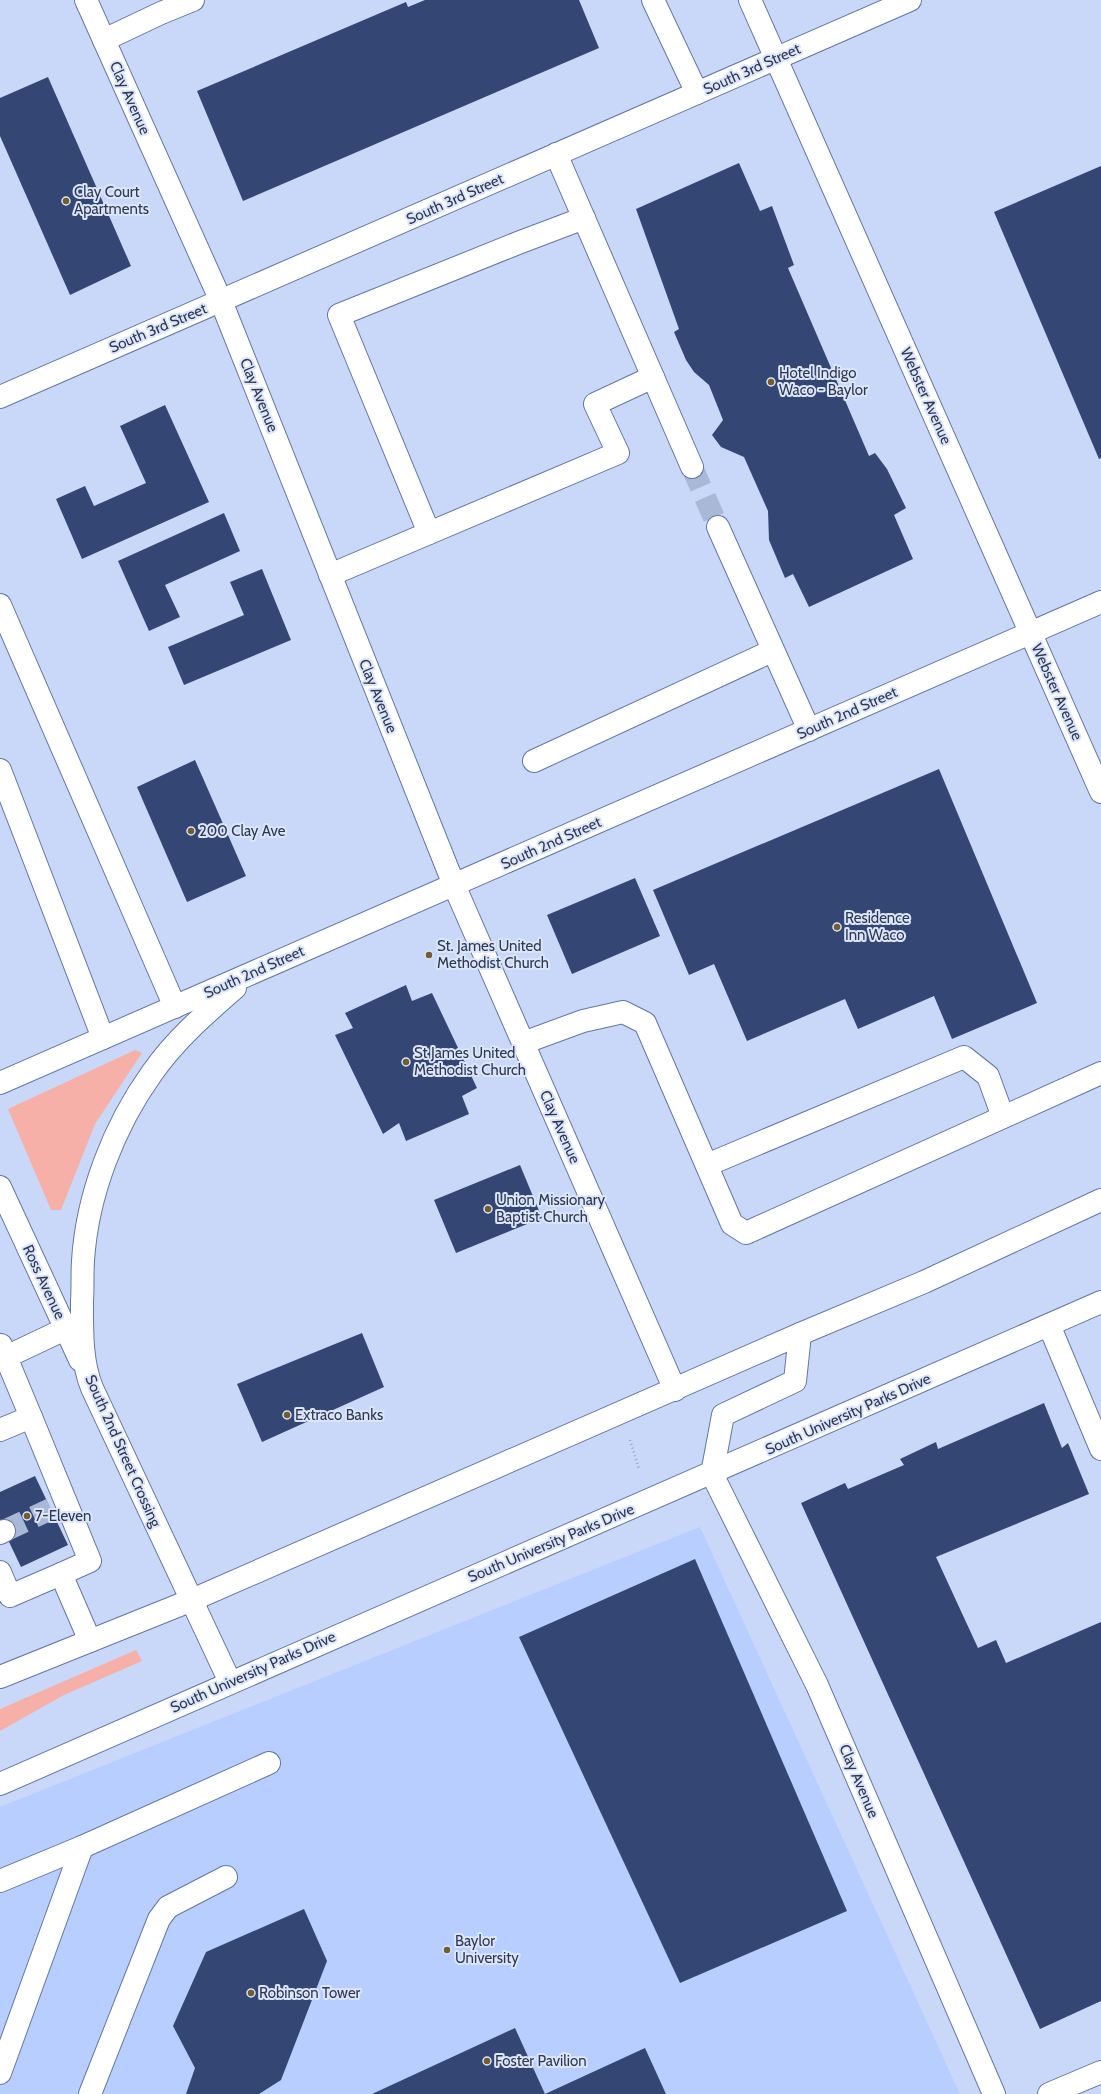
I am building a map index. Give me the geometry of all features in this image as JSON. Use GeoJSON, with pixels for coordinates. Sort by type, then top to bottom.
{"type":"FeatureCollection","features":[{"type":"Feature","properties":{"kind":"street","name":"Clay Avenue"},"geometry":{"type":"LineString","coordinates":[[86,0],[221,301],[454,886],[675,1390]]}},
{"type":"Feature","properties":{"kind":"street"},"geometry":{"type":"LineString","coordinates":[[104,40],[161,12],[193,0]]}},
{"type":"Feature","properties":{"kind":"street"},"geometry":{"type":"LineString","coordinates":[[653,0],[697,93]]}},
{"type":"Feature","properties":{"kind":"street","name":"Webster Avenue"},"geometry":{"type":"LineString","coordinates":[[750,0],[1032,632],[1101,792]]}},
{"type":"Feature","properties":{"kind":"street","name":"South 3rd Street"},"geometry":{"type":"LineString","coordinates":[[0,397],[910,0]]}},
{"type":"Feature","properties":{"kind":"street"},"geometry":{"type":"LineString","coordinates":[[556,154],[692,467]]}},
{"type":"Feature","properties":{"kind":"street"},"geometry":{"type":"LineString","coordinates":[[429,533],[339,315],[518,242],[584,218]]}},
{"type":"Feature","properties":{"kind":"street"},"geometry":{"type":"LineString","coordinates":[[330,575],[618,453],[595,404],[653,377]]}},
{"type":"Feature","properties":{"kind":"street"},"geometry":{"type":"LineString","coordinates":[[718,528],[808,730]]}},
{"type":"Feature","properties":{"kind":"street","name":"South 2nd Street"},"geometry":{"type":"LineString","coordinates":[[0,1084],[1101,602]]}},
{"type":"Feature","properties":{"kind":"street"},"geometry":{"type":"LineString","coordinates":[[0,605],[175,1007]]}},
{"type":"Feature","properties":{"kind":"street"},"geometry":{"type":"LineString","coordinates":[[534,760],[772,650]]}},
{"type":"Feature","properties":{"kind":"street"},"geometry":{"type":"LineString","coordinates":[[0,770],[104,1038]]}},
{"type":"Feature","properties":{"kind":"street","name":"South 2nd Street Crossing"},"geometry":{"type":"LineString","coordinates":[[230,1682],[87,1376],[82,1328],[83,1261],[92,1207],[105,1162],[128,1113],[152,1073],[201,1017],[252,973]]}},
{"type":"Feature","properties":{"kind":"street"},"geometry":{"type":"LineString","coordinates":[[523,1043],[583,1021],[623,1012],[645,1023],[732,1224],[746,1233],[1101,1072]]}},
{"type":"Feature","properties":{"kind":"street"},"geometry":{"type":"LineString","coordinates":[[707,1165],[964,1057],[988,1076],[1003,1117]]}},
{"type":"Feature","properties":{"kind":"street","name":"Ross Avenue"},"geometry":{"type":"LineString","coordinates":[[0,1187],[87,1376]]}},
{"type":"Feature","properties":{"kind":"street"},"geometry":{"type":"LineString","coordinates":[[0,1677],[192,1600],[675,1390],[800,1334],[924,1282],[1101,1200]]}},
{"type":"Feature","properties":{"kind":"street","name":"South University Parks Drive"},"geometry":{"type":"LineString","coordinates":[[0,1784],[230,1682],[712,1474],[1101,1302]]}},
{"type":"Feature","properties":{"kind":"street"},"geometry":{"type":"LineString","coordinates":[[1049,1325],[1101,1449]]}},
{"type":"Feature","properties":{"kind":"street"},"geometry":{"type":"LineString","coordinates":[[0,1572],[10,1596],[90,1561],[59,1506],[31,1416],[2,1354],[65,1328]]}},
{"type":"Feature","properties":{"kind":"street"},"geometry":{"type":"LineString","coordinates":[[712,1474],[723,1415],[795,1381],[800,1334]]}},
{"type":"Feature","properties":{"kind":"street"},"geometry":{"type":"LineString","coordinates":[[0,1430],[31,1416]]}},
{"type":"Feature","properties":{"kind":"street","name":"Clay Avenue"},"geometry":{"type":"LineString","coordinates":[[712,1474],[817,1685],[994,2094]]}},
{"type":"Feature","properties":{"kind":"street"},"geometry":{"type":"LineString","coordinates":[[60,1574],[90,1641]]}},
{"type":"Feature","properties":{"kind":"street"},"geometry":{"type":"LineString","coordinates":[[0,1881],[82,1847],[270,1762]]}},
{"type":"Feature","properties":{"kind":"street"},"geometry":{"type":"LineString","coordinates":[[0,2073],[82,1847]]}},
{"type":"Feature","properties":{"kind":"street"},"geometry":{"type":"LineString","coordinates":[[90,2094],[159,1919],[168,1907],[226,1877]]}},
{"type":"Feature","properties":{"kind":"street"},"geometry":{"type":"LineString","coordinates":[[1049,2094],[1101,2072]]}},
{"type":"Feature","properties":{"kind":"path"},"geometry":{"type":"LineString","coordinates":[[630,1440],[639,1470]]}},
{"type":"Feature","properties":{"kind":"shaded area"},"geometry":{"type":"Polygon","coordinates":[[[135,1050],[142,1053],[95,1124],[61,1210],[51,1210],[8,1109],[135,1050]]]}},
{"type":"Feature","properties":{"kind":"shaded area","name":"Baylor University"},"geometry":{"type":"Polygon","coordinates":[[[700,1527],[960,2094],[0,2094],[0,1807],[700,1527]]]}},
{"type":"Feature","properties":{"kind":"shaded area"},"geometry":{"type":"Polygon","coordinates":[[[136,1650],[142,1661],[64,1695],[0,1731],[0,1709],[136,1650]]]}},
{"type":"Feature","properties":{"kind":"building"},"geometry":{"type":"Polygon","coordinates":[[[425,0],[579,0],[599,48],[243,201],[197,91],[406,2],[408,7],[425,0]]]}},
{"type":"Feature","properties":{"kind":"building","name":"Clay Court Apartments"},"geometry":{"type":"Polygon","coordinates":[[[48,77],[131,266],[70,295],[0,136],[0,98],[48,77]]]}},
{"type":"Feature","properties":{"kind":"building","name":"Hotel Indigo Waco - Baylor"},"geometry":{"type":"Polygon","coordinates":[[[739,163],[760,211],[772,206],[794,265],[788,268],[869,456],[875,453],[887,469],[906,508],[894,515],[913,559],[809,607],[793,574],[785,578],[769,540],[768,511],[744,457],[721,447],[712,435],[723,420],[709,385],[694,372],[686,360],[674,332],[679,329],[636,209],[739,163]]]}},
{"type":"Feature","properties":{"kind":"building"},"geometry":{"type":"Polygon","coordinates":[[[1101,166],[1101,458],[1099,459],[994,212],[1101,166]]]}},
{"type":"Feature","properties":{"kind":"building"},"geometry":{"type":"Polygon","coordinates":[[[165,405],[209,502],[82,559],[56,499],[85,486],[94,506],[146,483],[120,426],[165,405]]]}},
{"type":"Feature","properties":{"kind":"building"},"geometry":{"type":"Polygon","coordinates":[[[224,513],[240,551],[165,585],[180,617],[149,631],[118,561],[224,513]]]}},
{"type":"Feature","properties":{"kind":"building"},"geometry":{"type":"Polygon","coordinates":[[[262,569],[291,640],[184,685],[168,647],[244,615],[230,582],[262,569]]]}},
{"type":"Feature","properties":{"kind":"building","name":"200 Clay Ave"},"geometry":{"type":"Polygon","coordinates":[[[195,760],[246,876],[187,902],[137,787],[195,760]]]}},
{"type":"Feature","properties":{"kind":"building","name":"Residence Inn Waco"},"geometry":{"type":"Polygon","coordinates":[[[939,769],[1037,1003],[952,1039],[934,996],[858,1029],[845,999],[747,1041],[714,964],[689,975],[653,890],[939,769]]]}},
{"type":"Feature","properties":{"kind":"building"},"geometry":{"type":"Polygon","coordinates":[[[635,878],[660,936],[572,974],[547,915],[635,878]]]}},
{"type":"Feature","properties":{"kind":"building","name":"St James United Methodist Church"},"geometry":{"type":"Polygon","coordinates":[[[406,985],[412,1001],[432,993],[477,1088],[462,1096],[469,1114],[406,1141],[399,1123],[383,1134],[335,1035],[353,1028],[345,1013],[406,985]]]}},
{"type":"Feature","properties":{"kind":"building","name":"Union Missionary Baptist Church"},"geometry":{"type":"Polygon","coordinates":[[[520,1165],[542,1218],[456,1253],[434,1200],[520,1165]]]}},
{"type":"Feature","properties":{"kind":"building","name":"Extraco Banks"},"geometry":{"type":"Polygon","coordinates":[[[362,1333],[384,1387],[262,1442],[237,1384],[362,1333]]]}},
{"type":"Feature","properties":{"kind":"building"},"geometry":{"type":"Polygon","coordinates":[[[1044,1403],[1062,1448],[1068,1443],[1089,1494],[936,1557],[978,1648],[996,1640],[1006,1663],[1101,1622],[1101,2001],[1040,2029],[801,1503],[845,1483],[848,1489],[904,1465],[900,1459],[936,1442],[938,1449],[1044,1403]]]}},
{"type":"Feature","properties":{"kind":"building","name":"7-Eleven"},"geometry":{"type":"Polygon","coordinates":[[[35,1476],[68,1545],[21,1567],[0,1523],[0,1492],[35,1476]]]}},
{"type":"Feature","properties":{"kind":"building"},"geometry":{"type":"Polygon","coordinates":[[[695,1559],[847,1911],[680,1983],[519,1637],[695,1559]]]}},
{"type":"Feature","properties":{"kind":"building","name":"Robinson Tower"},"geometry":{"type":"Polygon","coordinates":[[[304,1909],[327,1961],[281,2080],[259,2094],[186,2094],[195,2068],[173,2026],[206,1952],[304,1909]]]}},
{"type":"Feature","properties":{"kind":"building","name":"Foster Pavilion"},"geometry":{"type":"Polygon","coordinates":[[[515,2028],[545,2094],[372,2094],[515,2028]]]}},
{"type":"Feature","properties":{"kind":"building","name":"Foster Pavilion"},"geometry":{"type":"Polygon","coordinates":[[[645,2048],[666,2094],[545,2094],[645,2048]]]}},
{"type":"Feature","properties":{"kind":"tunnel"},"geometry":{"type":"LineString","coordinates":[[692,467],[718,527]]}},
{"type":"Feature","properties":{"kind":"tunnel"},"geometry":{"type":"LineString","coordinates":[[4,1531],[51,1509]]}},
{"type":"Feature","properties":{"kind":"place","name":"Clay Court Apartments"},"geometry":{"type":"Point","coordinates":[66,201]}},
{"type":"Feature","properties":{"kind":"place","name":"Hotel Indigo Waco - Baylor"},"geometry":{"type":"Point","coordinates":[771,382]}},
{"type":"Feature","properties":{"kind":"place","name":"200 Clay Ave"},"geometry":{"type":"Point","coordinates":[191,831]}},
{"type":"Feature","properties":{"kind":"place","name":"Residence Inn Waco"},"geometry":{"type":"Point","coordinates":[837,927]}},
{"type":"Feature","properties":{"kind":"place","name":"St. James United Methodist Church"},"geometry":{"type":"Point","coordinates":[429,955]}},
{"type":"Feature","properties":{"kind":"place","name":"St James United Methodist Church"},"geometry":{"type":"Point","coordinates":[406,1062]}},
{"type":"Feature","properties":{"kind":"place","name":"Union Missionary Baptist Church"},"geometry":{"type":"Point","coordinates":[488,1209]}},
{"type":"Feature","properties":{"kind":"place","name":"Extraco Banks"},"geometry":{"type":"Point","coordinates":[287,1415]}},
{"type":"Feature","properties":{"kind":"place","name":"7-Eleven"},"geometry":{"type":"Point","coordinates":[27,1516]}},
{"type":"Feature","properties":{"kind":"place","name":"Baylor University"},"geometry":{"type":"Point","coordinates":[447,1950]}},
{"type":"Feature","properties":{"kind":"place","name":"Robinson Tower"},"geometry":{"type":"Point","coordinates":[251,1993]}},
{"type":"Feature","properties":{"kind":"place","name":"Foster Pavilion"},"geometry":{"type":"Point","coordinates":[487,2061]}}]}
